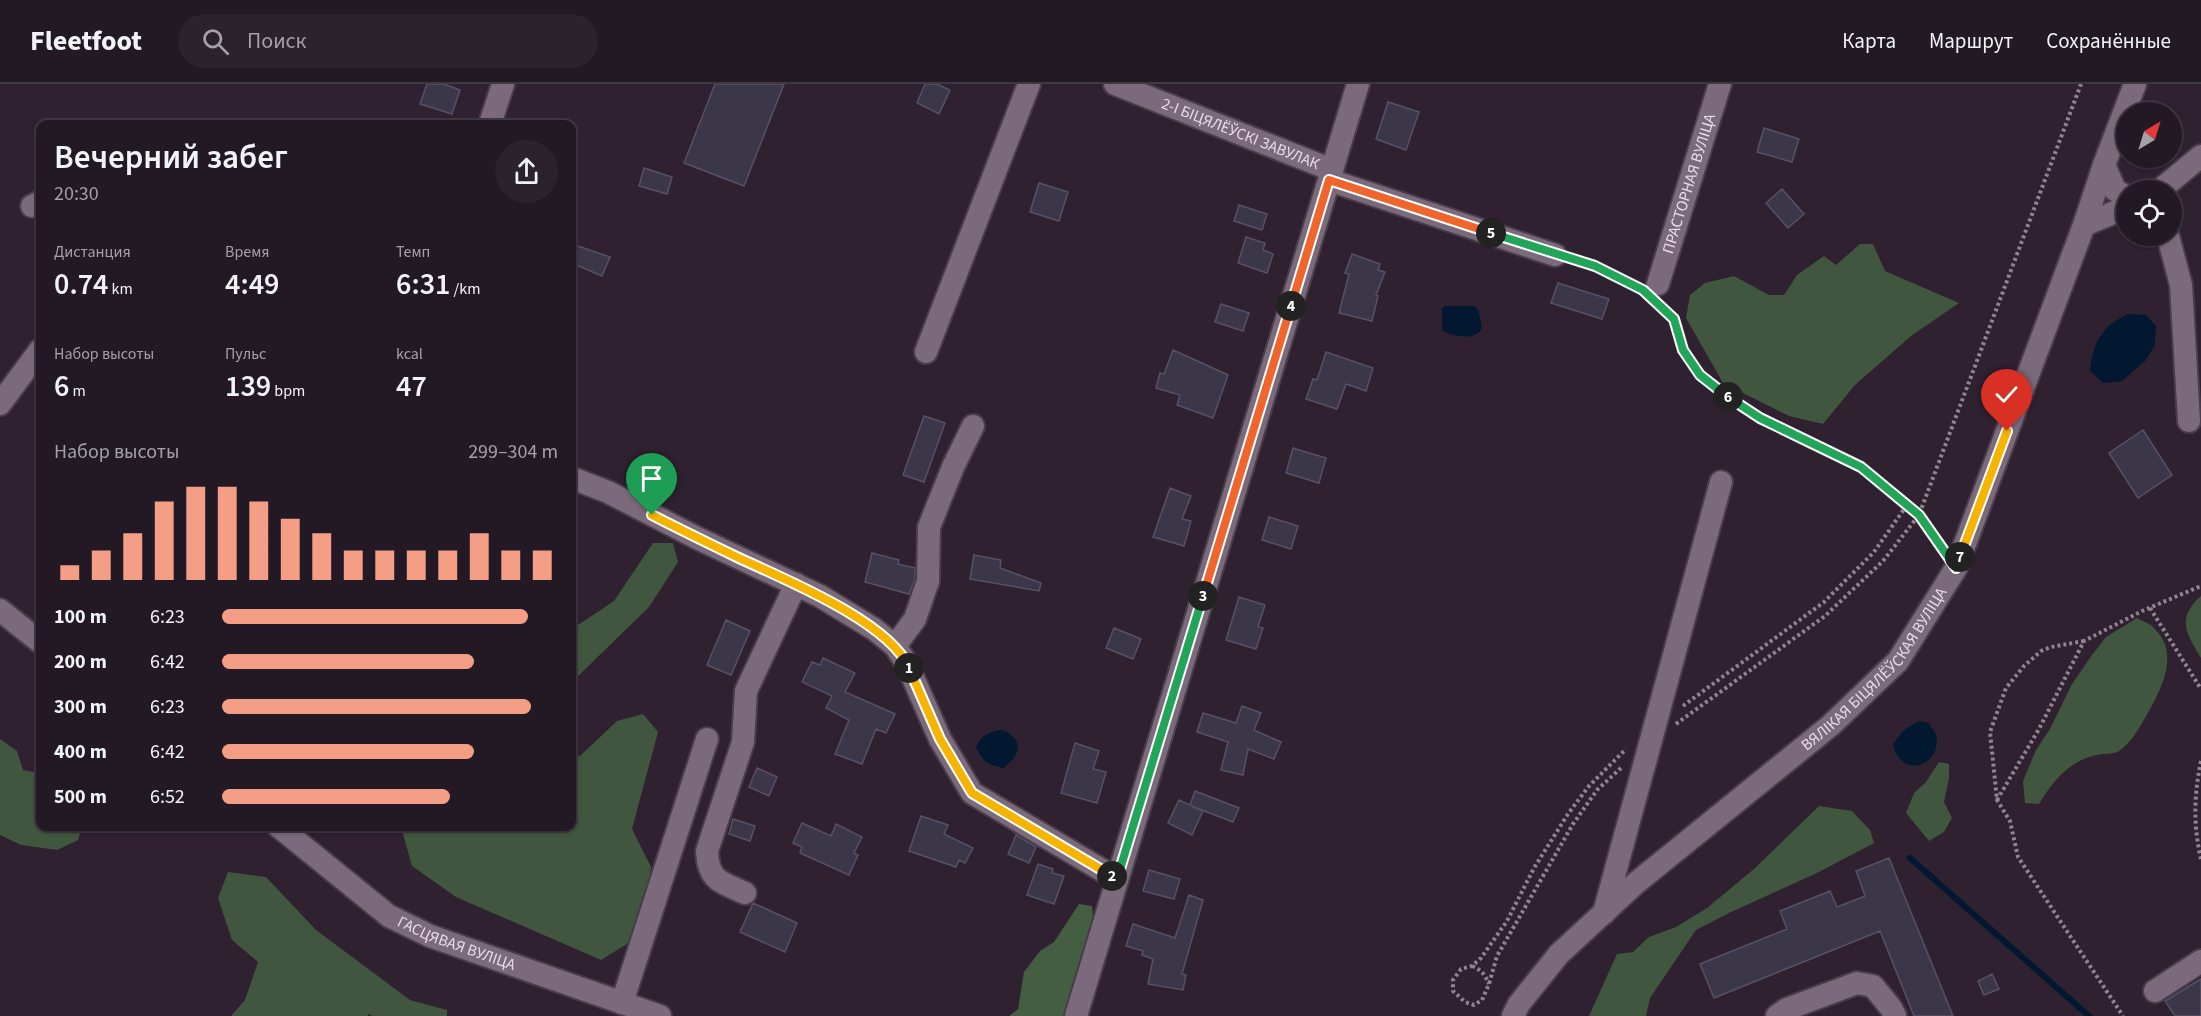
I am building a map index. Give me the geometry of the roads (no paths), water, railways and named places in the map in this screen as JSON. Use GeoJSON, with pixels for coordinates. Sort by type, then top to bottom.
{"type":"FeatureCollection","features":[{"type":"Feature","properties":{"kind":"street"},"geometry":{"type":"LineString","coordinates":[[491,120],[503,84]]}},
{"type":"Feature","properties":{"kind":"street"},"geometry":{"type":"LineString","coordinates":[[926,352],[1029,84]]}},
{"type":"Feature","properties":{"kind":"street","name":"2-І БІЦЯЛЁЎСКІ ЗАВУЛАК"},"geometry":{"type":"LineString","coordinates":[[1115,84],[1331,175],[1555,255]]}},
{"type":"Feature","properties":{"kind":"street"},"geometry":{"type":"LineString","coordinates":[[1076,1016],[1358,84]]}},
{"type":"Feature","properties":{"kind":"street","name":"ПРАСТОРНАЯ ВУЛІЦА"},"geometry":{"type":"LineString","coordinates":[[1650,290],[1720,84]]}},
{"type":"Feature","properties":{"kind":"street","name":"ВЯЛІКАЯ БІЦЯЛЁЎСКАЯ ВУЛІЦА"},"geometry":{"type":"LineString","coordinates":[[1513,1016],[1519,1004],[1559,954],[1636,883],[1831,725],[1898,661],[1956,568],[2135,84]]}},
{"type":"Feature","properties":{"kind":"street"},"geometry":{"type":"LineString","coordinates":[[2172,180],[2201,156]]}},
{"type":"Feature","properties":{"kind":"street"},"geometry":{"type":"LineString","coordinates":[[2104,165],[2116,191]]}},
{"type":"Feature","properties":{"kind":"street"},"geometry":{"type":"LineString","coordinates":[[2084,225],[2116,212]]}},
{"type":"Feature","properties":{"kind":"street"},"geometry":{"type":"LineString","coordinates":[[2171,246],[2181,285],[2189,421]]}},
{"type":"Feature","properties":{"kind":"street"},"geometry":{"type":"LineString","coordinates":[[0,404],[36,355]]}},
{"type":"Feature","properties":{"kind":"street"},"geometry":{"type":"LineString","coordinates":[[895,646],[915,619],[928,581],[929,527],[953,467],[973,426]]}},
{"type":"Feature","properties":{"kind":"street"},"geometry":{"type":"LineString","coordinates":[[576,480],[608,492],[697,538],[820,596],[895,646],[908,664],[940,739],[972,793],[1117,879]]}},
{"type":"Feature","properties":{"kind":"street"},"geometry":{"type":"LineString","coordinates":[[1604,913],[1720,482]]}},
{"type":"Feature","properties":{"kind":"street"},"geometry":{"type":"LineString","coordinates":[[745,893],[723,883],[713,875],[708,866],[707,851],[743,742],[746,691],[796,584]]}},
{"type":"Feature","properties":{"kind":"street"},"geometry":{"type":"LineString","coordinates":[[0,610],[36,639]]}},
{"type":"Feature","properties":{"kind":"street"},"geometry":{"type":"LineString","coordinates":[[622,1003],[707,739]]}},
{"type":"Feature","properties":{"kind":"street","name":"ГАСЦЯВАЯ ВУЛІЦА"},"geometry":{"type":"LineString","coordinates":[[284,831],[389,916],[399,921],[430,936],[660,1016]]}},
{"type":"Feature","properties":{"kind":"street"},"geometry":{"type":"LineString","coordinates":[[2155,991],[2201,961]]}},
{"type":"Feature","properties":{"kind":"street"},"geometry":{"type":"LineString","coordinates":[[1777,1016],[1787,1009],[1857,983],[1873,986],[1895,1016]]}},
{"type":"Feature","properties":{"kind":"water"},"geometry":{"type":"Polygon","coordinates":[[[1444,306],[1474,306],[1478,310],[1481,330],[1473,335],[1456,336],[1442,330],[1444,306]]]}},
{"type":"Feature","properties":{"kind":"water"},"geometry":{"type":"Polygon","coordinates":[[[2129,314],[2146,315],[2156,326],[2155,345],[2146,360],[2122,381],[2103,383],[2090,371],[2100,336],[2112,324],[2129,314]]]}},
{"type":"Feature","properties":{"kind":"water"},"geometry":{"type":"Polygon","coordinates":[[[1919,721],[1928,723],[1934,730],[1936,745],[1933,754],[1928,761],[1920,765],[1904,763],[1897,756],[1893,744],[1904,730],[1919,721]]]}},
{"type":"Feature","properties":{"kind":"water"},"geometry":{"type":"Polygon","coordinates":[[[1001,730],[1014,738],[1018,748],[1014,758],[1003,768],[986,762],[976,747],[986,735],[1001,730]]]}},
{"type":"Feature","properties":{"kind":"waterway"},"geometry":{"type":"LineString","coordinates":[[1910,858],[2089,1016]]}}]}
